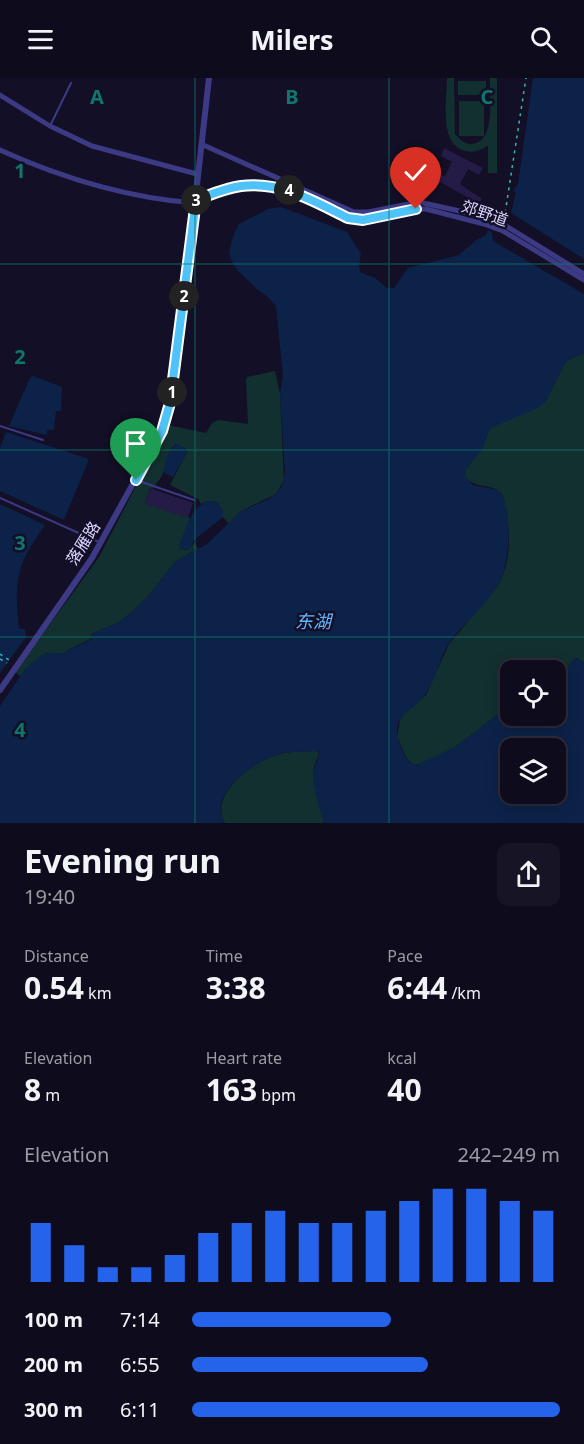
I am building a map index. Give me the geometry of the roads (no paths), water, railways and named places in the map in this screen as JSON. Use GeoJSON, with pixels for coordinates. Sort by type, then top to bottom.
{"type":"FeatureCollection","features":[{"type":"Feature","properties":{"kind":"street","name":"落雁路"},"geometry":{"type":"LineString","coordinates":[[0,690],[92,558],[162,431],[170,403],[209,78]]}},
{"type":"Feature","properties":{"kind":"street"},"geometry":{"type":"LineString","coordinates":[[0,95],[50,126],[92,146],[197,174]]}},
{"type":"Feature","properties":{"kind":"street"},"geometry":{"type":"LineString","coordinates":[[201,144],[354,212],[368,212],[422,202],[482,216],[503,224],[584,274]]}},
{"type":"Feature","properties":{"kind":"street","name":"郊野道"},"geometry":{"type":"LineString","coordinates":[[0,150],[40,167],[104,188],[157,200],[196,201],[233,187],[268,185],[284,188],[348,218],[358,220],[426,209],[503,231],[584,280]]}},
{"type":"Feature","properties":{"kind":"lane"},"geometry":{"type":"LineString","coordinates":[[50,126],[71,83]]}},
{"type":"Feature","properties":{"kind":"lane"},"geometry":{"type":"LineString","coordinates":[[0,426],[43,440]]}},
{"type":"Feature","properties":{"kind":"lane"},"geometry":{"type":"LineString","coordinates":[[136,480],[194,500]]}},
{"type":"Feature","properties":{"kind":"lane"},"geometry":{"type":"LineString","coordinates":[[0,498],[100,543]]}},
{"type":"Feature","properties":{"kind":"water"},"geometry":{"type":"Polygon","coordinates":[[[533,78],[584,78],[584,259],[511,213],[516,192],[513,191],[518,184],[533,78]]]}},
{"type":"Feature","properties":{"kind":"water","name":"东湖"},"geometry":{"type":"Polygon","coordinates":[[[281,207],[347,232],[361,254],[360,272],[375,278],[387,288],[394,288],[408,268],[459,255],[486,235],[488,230],[492,232],[493,241],[584,294],[584,353],[566,361],[545,402],[536,409],[490,428],[482,449],[466,469],[466,478],[473,485],[498,490],[503,498],[509,536],[506,563],[494,591],[449,643],[430,687],[403,716],[397,729],[402,750],[409,762],[417,765],[455,747],[500,712],[500,726],[566,726],[566,672],[572,660],[579,659],[584,662],[584,823],[324,823],[313,781],[313,772],[319,752],[315,751],[278,754],[246,772],[227,791],[222,801],[221,812],[225,823],[0,823],[0,706],[25,669],[46,653],[63,653],[92,639],[91,634],[119,622],[149,595],[176,561],[207,544],[241,511],[269,499],[281,488],[285,474],[280,394],[283,376],[276,306],[238,271],[231,260],[229,251],[239,224],[268,209],[281,207]]]}},
{"type":"Feature","properties":{"kind":"water"},"geometry":{"type":"Polygon","coordinates":[[[33,376],[62,387],[61,411],[56,411],[54,430],[47,430],[47,435],[9,426],[30,378],[33,376]]]}},
{"type":"Feature","properties":{"kind":"water"},"geometry":{"type":"Polygon","coordinates":[[[6,432],[89,459],[64,520],[0,491],[0,448],[6,432]]]}},
{"type":"Feature","properties":{"kind":"water"},"geometry":{"type":"Polygon","coordinates":[[[177,444],[188,450],[173,477],[164,473],[164,469],[168,454],[177,444]]]}},
{"type":"Feature","properties":{"kind":"water"},"geometry":{"type":"Polygon","coordinates":[[[209,501],[217,502],[223,512],[223,517],[194,540],[190,549],[179,550],[193,513],[209,501]]]}},
{"type":"Feature","properties":{"kind":"water"},"geometry":{"type":"Polygon","coordinates":[[[0,504],[45,525],[27,552],[18,578],[19,629],[25,629],[26,637],[0,673],[0,504]]]}}]}
